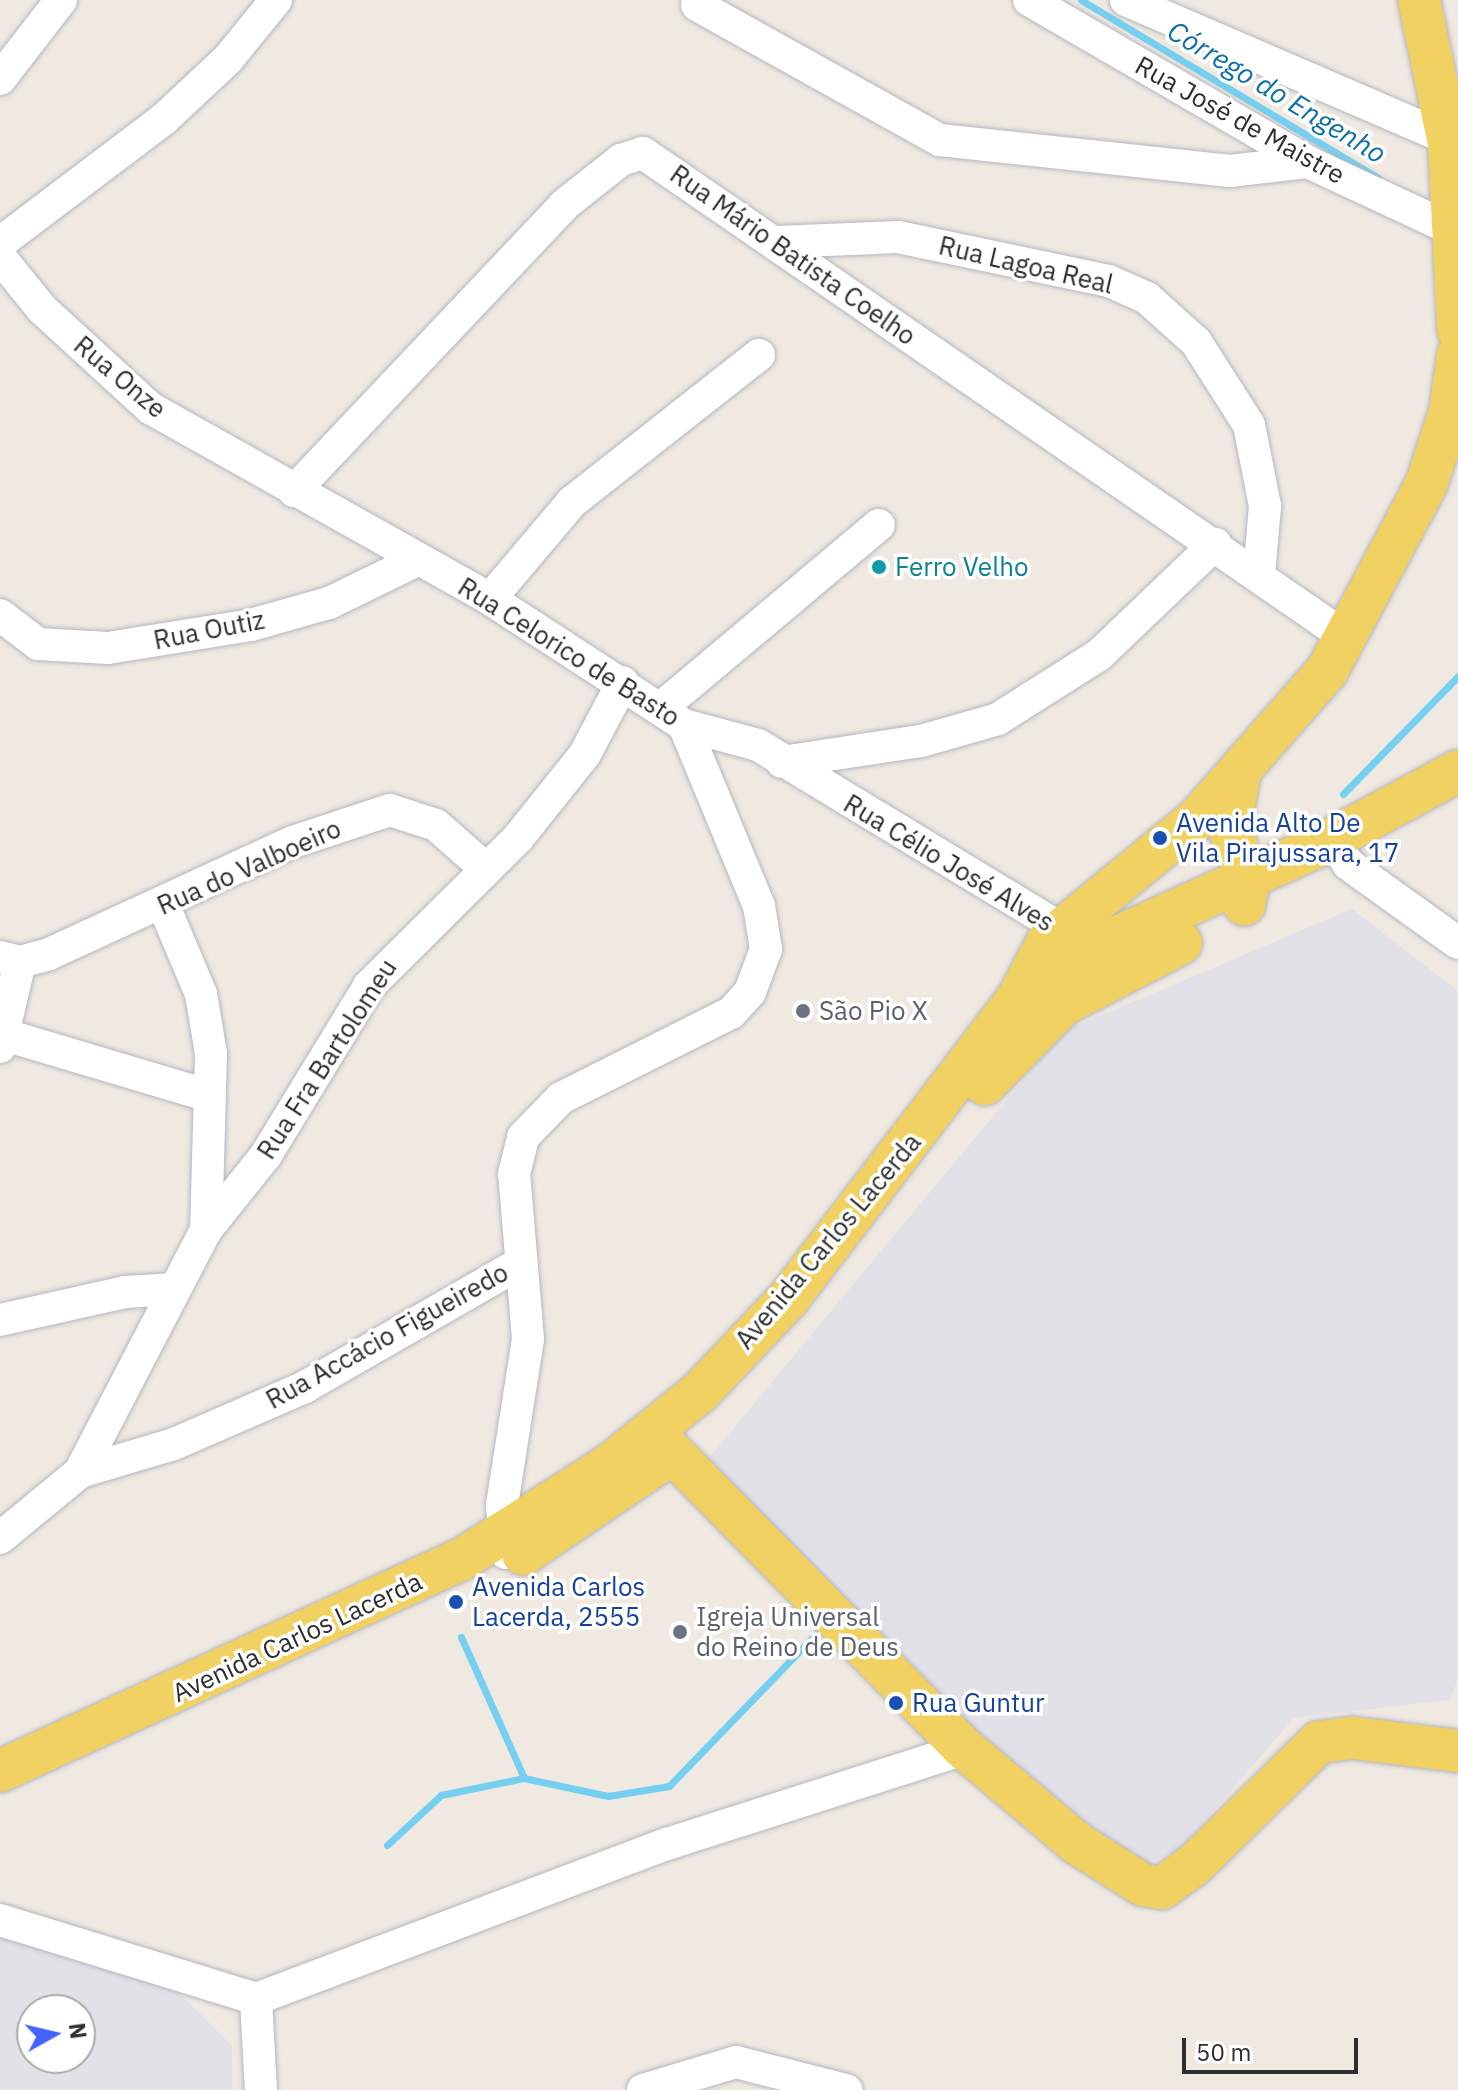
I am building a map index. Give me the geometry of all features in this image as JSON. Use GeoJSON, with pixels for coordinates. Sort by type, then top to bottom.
{"type":"FeatureCollection","features":[{"type":"Feature","properties":{"kind":"main road"},"geometry":{"type":"LineString","coordinates":[[1419,0],[1453,149],[1458,330]]}},
{"type":"Feature","properties":{"kind":"main road"},"geometry":{"type":"LineString","coordinates":[[1081,962],[1088,916],[1108,893],[1191,824],[1239,776],[1303,706],[1346,637],[1426,485],[1450,412],[1458,355]]}},
{"type":"Feature","properties":{"kind":"main road","name":"Avenida Carlos Lacerda"},"geometry":{"type":"LineString","coordinates":[[1340,851],[1458,771]]}},
{"type":"Feature","properties":{"kind":"main road"},"geometry":{"type":"LineString","coordinates":[[1239,776],[1230,805],[1242,883]]}},
{"type":"Feature","properties":{"kind":"main road","name":"Avenida Carlos Lacerda"},"geometry":{"type":"LineString","coordinates":[[661,1443],[788,1299],[1020,996],[1081,962],[1242,883],[1340,851],[1458,802]]}},
{"type":"Feature","properties":{"kind":"main road"},"geometry":{"type":"LineString","coordinates":[[1191,824],[1242,883]]}},
{"type":"Feature","properties":{"kind":"main road","name":"Avenida Carlos Lacerda"},"geometry":{"type":"LineString","coordinates":[[0,1797],[505,1549],[661,1443],[811,1304],[1081,962]]}},
{"type":"Feature","properties":{"kind":"main road"},"geometry":{"type":"LineString","coordinates":[[661,1443],[965,1749],[1112,1869],[1162,1888],[1319,1742],[1353,1738],[1458,1751]]}},
{"type":"Feature","properties":{"kind":"main road","name":"Avenida Carlos Lacerda"},"geometry":{"type":"LineString","coordinates":[[0,1771],[505,1549]]}},
{"type":"Feature","properties":{"kind":"street"},"geometry":{"type":"LineString","coordinates":[[0,79],[61,0]]}},
{"type":"Feature","properties":{"kind":"street"},"geometry":{"type":"LineString","coordinates":[[0,243],[165,118],[228,59],[276,0]]}},
{"type":"Feature","properties":{"kind":"street","name":"Rua José de Maistre"},"geometry":{"type":"LineString","coordinates":[[1029,0],[1308,162],[1456,236]]}},
{"type":"Feature","properties":{"kind":"street"},"geometry":{"type":"LineString","coordinates":[[1126,0],[1453,149]]}},
{"type":"Feature","properties":{"kind":"street"},"geometry":{"type":"LineString","coordinates":[[697,5],[940,140],[1230,171],[1308,162]]}},
{"type":"Feature","properties":{"kind":"street","name":"Rua Mário Batista Coelho"},"geometry":{"type":"LineString","coordinates":[[297,494],[527,242],[621,160],[646,153],[1346,637]]}},
{"type":"Feature","properties":{"kind":"street","name":"Rua Lagoa Real"},"geometry":{"type":"LineString","coordinates":[[778,242],[898,237],[1095,277],[1147,298],[1196,342],[1249,425],[1265,506],[1259,575]]}},
{"type":"Feature","properties":{"kind":"street","name":"Rua Onze"},"geometry":{"type":"LineString","coordinates":[[0,257],[42,309],[150,408],[297,494]]}},
{"type":"Feature","properties":{"kind":"street"},"geometry":{"type":"LineString","coordinates":[[490,599],[572,502],[759,355]]}},
{"type":"Feature","properties":{"kind":"street","name":"Rua Celorico de Basto"},"geometry":{"type":"LineString","coordinates":[[297,494],[490,599],[673,716],[746,740],[782,762]]}},
{"type":"Feature","properties":{"kind":"street"},"geometry":{"type":"LineString","coordinates":[[505,1549],[528,1339],[514,1174],[532,1120],[561,1098],[721,1019],[761,971],[759,906],[673,716],[879,525]]}},
{"type":"Feature","properties":{"kind":"street"},"geometry":{"type":"LineString","coordinates":[[782,762],[921,741],[998,719],[1099,655],[1215,544]]}},
{"type":"Feature","properties":{"kind":"street","name":"Rua Outiz"},"geometry":{"type":"LineString","coordinates":[[0,615],[38,644],[108,648],[251,625],[329,603],[417,560]]}},
{"type":"Feature","properties":{"kind":"street","name":"Rua Fra Bartolomeu"},"geometry":{"type":"LineString","coordinates":[[80,1472],[206,1230],[266,1155],[369,986],[486,869],[585,754],[623,682]]}},
{"type":"Feature","properties":{"kind":"street","name":"Rua Célio José Alves"},"geometry":{"type":"LineString","coordinates":[[782,762],[1081,962]]}},
{"type":"Feature","properties":{"kind":"street","name":"Rua do Valboeiro"},"geometry":{"type":"LineString","coordinates":[[10,960],[163,904],[293,842],[390,810],[436,825],[486,869]]}},
{"type":"Feature","properties":{"kind":"street"},"geometry":{"type":"LineString","coordinates":[[1340,851],[1458,943]]}},
{"type":"Feature","properties":{"kind":"street"},"geometry":{"type":"LineString","coordinates":[[163,904],[201,994],[209,1096],[206,1230]]}},
{"type":"Feature","properties":{"kind":"street"},"geometry":{"type":"LineString","coordinates":[[10,960],[2,1041],[209,1096]]}},
{"type":"Feature","properties":{"kind":"street","name":"Rua Accácio Figueiredo"},"geometry":{"type":"LineString","coordinates":[[0,1538],[80,1472],[174,1444],[305,1387],[521,1263]]}},
{"type":"Feature","properties":{"kind":"street"},"geometry":{"type":"LineString","coordinates":[[0,1320],[125,1292],[175,1289]]}},
{"type":"Feature","properties":{"kind":"street"},"geometry":{"type":"LineString","coordinates":[[0,1920],[256,1999],[603,1870],[965,1749]]}},
{"type":"Feature","properties":{"kind":"street"},"geometry":{"type":"LineString","coordinates":[[256,1999],[261,2090]]}},
{"type":"Feature","properties":{"kind":"street"},"geometry":{"type":"LineString","coordinates":[[643,2090],[736,2062],[846,2090]]}},
{"type":"Feature","properties":{"kind":"shaded area"},"geometry":{"type":"Polygon","coordinates":[[[1352,909],[1458,991],[1458,1679],[1450,1700],[1294,1718],[1179,1850],[1139,1866],[1069,1829],[703,1465],[1064,1031],[1352,909]]]}},
{"type":"Feature","properties":{"kind":"shaded area"},"geometry":{"type":"Polygon","coordinates":[[[0,1932],[167,1980],[232,2046],[232,2090],[0,2090],[0,1932]]]}},
{"type":"Feature","properties":{"kind":"waterway","name":"Córrego do Engenho"},"geometry":{"type":"LineString","coordinates":[[1081,0],[1378,178]]}},
{"type":"Feature","properties":{"kind":"waterway"},"geometry":{"type":"LineString","coordinates":[[1343,794],[1458,676]]}},
{"type":"Feature","properties":{"kind":"waterway"},"geometry":{"type":"LineString","coordinates":[[461,1637],[524,1778],[608,1796],[669,1786],[816,1634]]}},
{"type":"Feature","properties":{"kind":"waterway"},"geometry":{"type":"LineString","coordinates":[[387,1845],[441,1795],[524,1778]]}},
{"type":"Feature","properties":{"kind":"place","name":"Ferro Velho"},"geometry":{"type":"Point","coordinates":[879,567]}},
{"type":"Feature","properties":{"kind":"place","name":"Avenida Alto De Vila Pirajussara, 17"},"geometry":{"type":"Point","coordinates":[1160,838]}},
{"type":"Feature","properties":{"kind":"place","name":"São Pio X"},"geometry":{"type":"Point","coordinates":[803,1011]}},
{"type":"Feature","properties":{"kind":"place","name":"Avenida Carlos Lacerda, 2555"},"geometry":{"type":"Point","coordinates":[456,1602]}},
{"type":"Feature","properties":{"kind":"place","name":"Igreja Universal do Reino de Deus"},"geometry":{"type":"Point","coordinates":[680,1632]}},
{"type":"Feature","properties":{"kind":"place","name":"Rua Guntur"},"geometry":{"type":"Point","coordinates":[896,1703]}}]}
